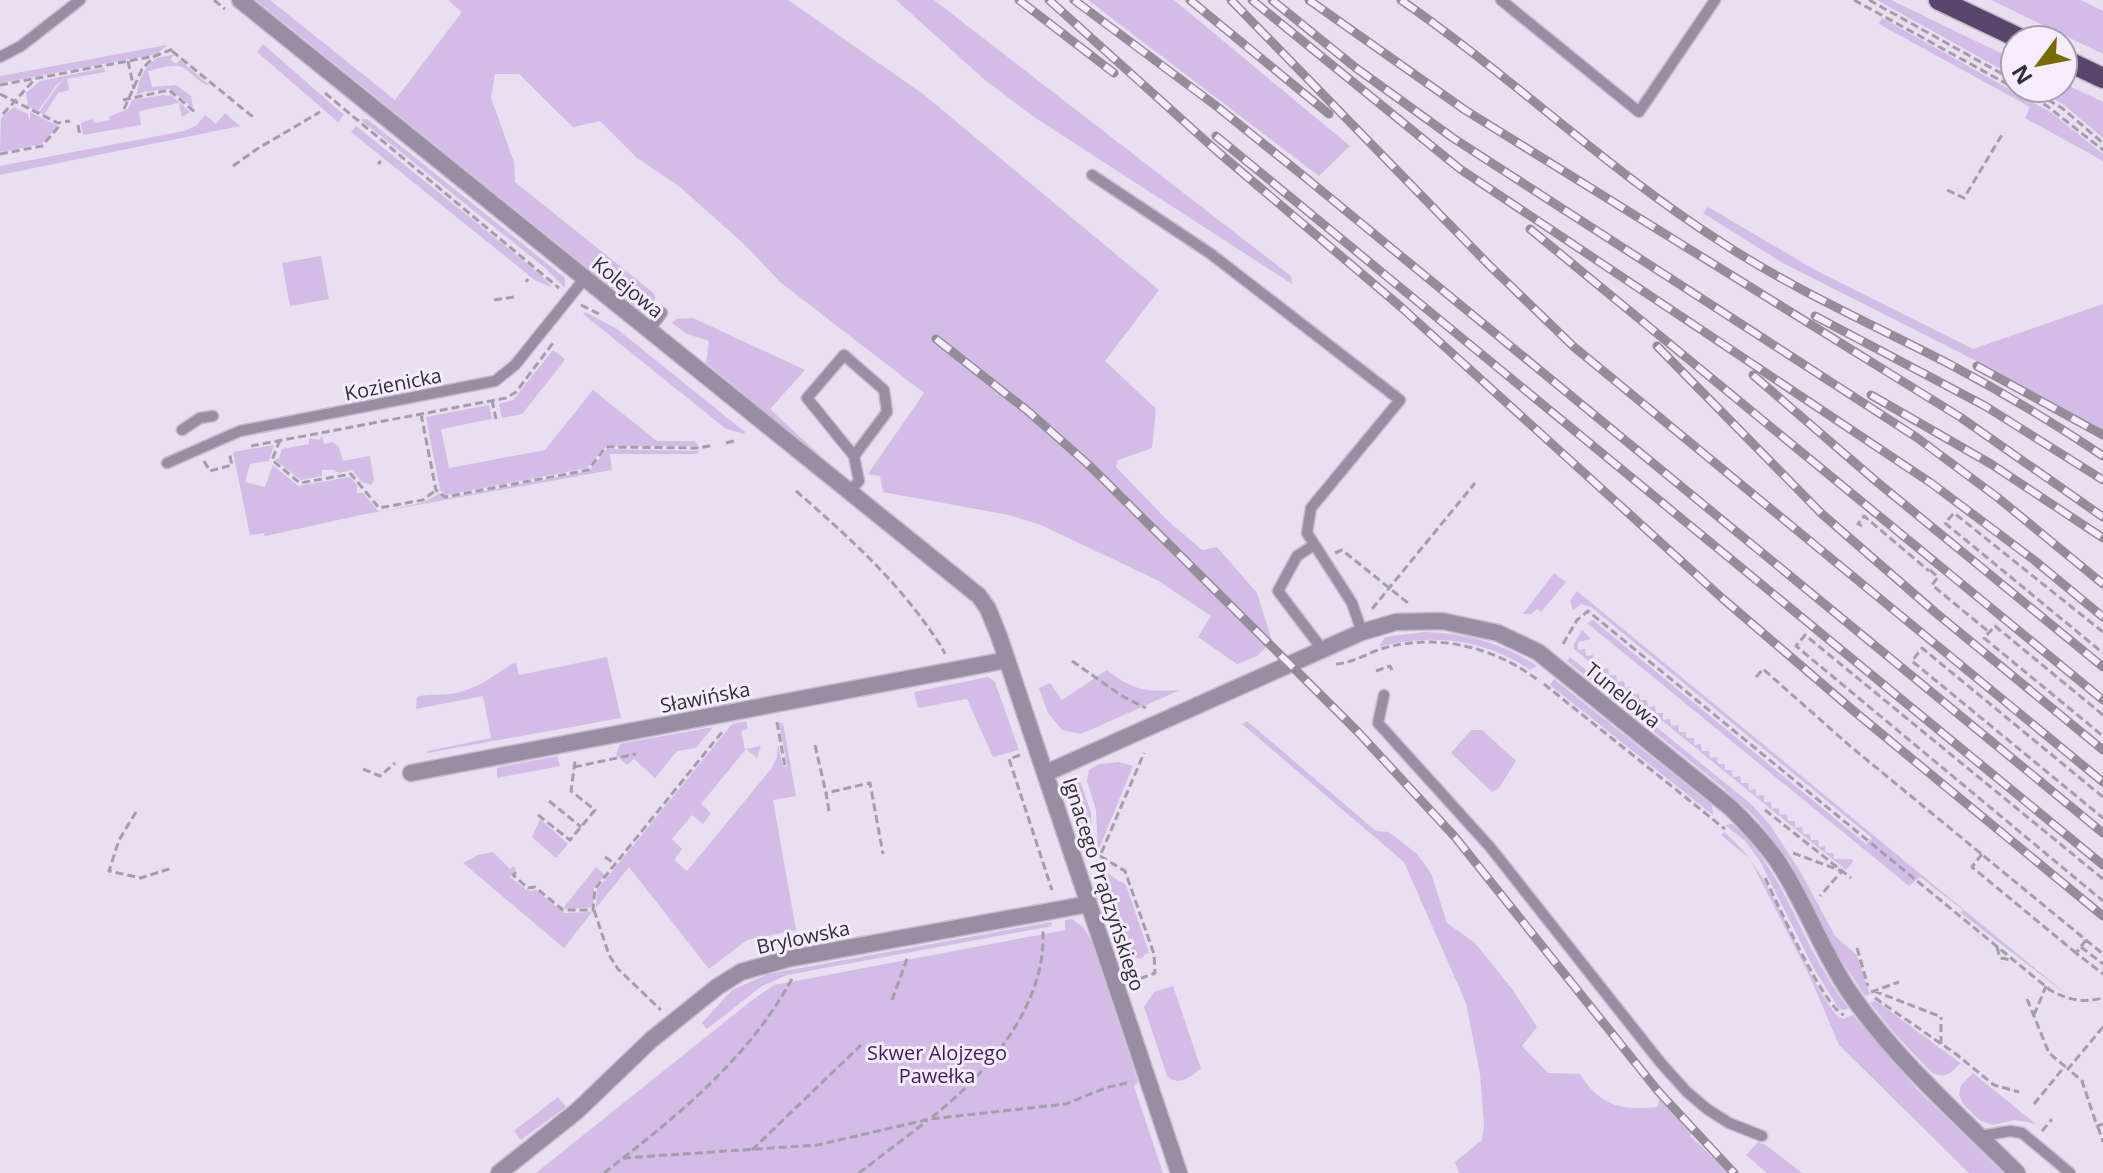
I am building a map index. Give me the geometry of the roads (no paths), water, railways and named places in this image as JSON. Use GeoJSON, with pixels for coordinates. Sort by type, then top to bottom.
{"type":"FeatureCollection","features":[{"type":"Feature","properties":{"kind":"main road"},"geometry":{"type":"LineString","coordinates":[[1939,0],[1999,29]]}},
{"type":"Feature","properties":{"kind":"main road"},"geometry":{"type":"LineString","coordinates":[[2079,67],[2103,78]]}},
{"type":"Feature","properties":{"kind":"street","name":"Kolejowa"},"geometry":{"type":"LineString","coordinates":[[240,0],[966,584],[988,609]]}},
{"type":"Feature","properties":{"kind":"street","name":"Ignacego Prądzyńskiego"},"geometry":{"type":"LineString","coordinates":[[988,609],[1179,1173]]}},
{"type":"Feature","properties":{"kind":"street","name":"Tunelowa"},"geometry":{"type":"LineString","coordinates":[[1046,773],[1325,657],[1362,632],[1396,622],[1442,621],[1484,628],[1524,644],[1731,808],[1752,829],[1776,860],[1828,959],[1867,1016],[1899,1054],[2017,1173]]}},
{"type":"Feature","properties":{"kind":"street","name":"Sławińska"},"geometry":{"type":"LineString","coordinates":[[407,766],[1007,660]]}},
{"type":"Feature","properties":{"kind":"street","name":"Brylowska"},"geometry":{"type":"LineString","coordinates":[[499,1173],[585,1104],[660,1033],[717,987],[741,972],[787,959],[1089,904]]}},
{"type":"Feature","properties":{"kind":"lane"},"geometry":{"type":"LineString","coordinates":[[0,57],[21,46],[80,0]]}},
{"type":"Feature","properties":{"kind":"lane"},"geometry":{"type":"LineString","coordinates":[[1501,0],[1639,112],[1715,0]]}},
{"type":"Feature","properties":{"kind":"lane"},"geometry":{"type":"LineString","coordinates":[[1092,175],[1211,254],[1400,400],[1311,508],[1307,533],[1352,603],[1362,632]]}},
{"type":"Feature","properties":{"kind":"lane","name":"Kozienicka"},"geometry":{"type":"LineString","coordinates":[[167,463],[240,431],[495,381],[515,365],[585,278]]}},
{"type":"Feature","properties":{"kind":"lane"},"geometry":{"type":"LineString","coordinates":[[649,330],[662,313]]}},
{"type":"Feature","properties":{"kind":"lane"},"geometry":{"type":"LineString","coordinates":[[850,491],[859,481],[854,456],[807,398],[844,355],[884,390],[887,412],[854,456]]}},
{"type":"Feature","properties":{"kind":"lane"},"geometry":{"type":"LineString","coordinates":[[182,430],[200,418],[213,416]]}},
{"type":"Feature","properties":{"kind":"lane"},"geometry":{"type":"LineString","coordinates":[[1314,545],[1297,556],[1278,591],[1325,657]]}},
{"type":"Feature","properties":{"kind":"lane"},"geometry":{"type":"LineString","coordinates":[[1384,695],[1378,723],[1490,847],[1660,1062],[1707,1109],[1729,1123],[1762,1136]]}},
{"type":"Feature","properties":{"kind":"lane"},"geometry":{"type":"LineString","coordinates":[[1981,1136],[2010,1131],[2022,1133],[2070,1173]]}},
{"type":"Feature","properties":{"kind":"railway"},"geometry":{"type":"LineString","coordinates":[[1019,0],[1114,73]]}},
{"type":"Feature","properties":{"kind":"railway"},"geometry":{"type":"LineString","coordinates":[[1049,0],[1218,152],[1401,307],[1722,598],[2103,916]]}},
{"type":"Feature","properties":{"kind":"railway"},"geometry":{"type":"LineString","coordinates":[[1074,0],[1215,105],[1306,178],[2103,833]]}},
{"type":"Feature","properties":{"kind":"railway"},"geometry":{"type":"LineString","coordinates":[[1190,0],[1329,114]]}},
{"type":"Feature","properties":{"kind":"railway"},"geometry":{"type":"LineString","coordinates":[[1231,0],[1489,265],[1574,347],[2103,782]]}},
{"type":"Feature","properties":{"kind":"railway"},"geometry":{"type":"LineString","coordinates":[[1252,0],[1460,169],[1931,483],[2034,560],[2103,617]]}},
{"type":"Feature","properties":{"kind":"railway"},"geometry":{"type":"LineString","coordinates":[[1272,0],[1356,68],[1453,138],[1916,437],[1997,497],[2103,584]]}},
{"type":"Feature","properties":{"kind":"railway"},"geometry":{"type":"LineString","coordinates":[[1309,0],[1465,110],[1960,417],[2103,517]]}},
{"type":"Feature","properties":{"kind":"railway"},"geometry":{"type":"LineString","coordinates":[[1401,0],[1599,154],[1721,242],[1806,291],[1990,386],[2103,456]]}},
{"type":"Feature","properties":{"kind":"railway"},"geometry":{"type":"LineString","coordinates":[[1216,136],[2103,865]]}},
{"type":"Feature","properties":{"kind":"railway"},"geometry":{"type":"LineString","coordinates":[[1530,229],[2103,700]]}},
{"type":"Feature","properties":{"kind":"railway"},"geometry":{"type":"LineString","coordinates":[[1815,316],[1985,406],[2103,480]]}},
{"type":"Feature","properties":{"kind":"railway"},"geometry":{"type":"LineString","coordinates":[[936,339],[1029,412],[1090,466],[1357,731],[1455,837],[1658,1091],[1734,1173]]}},
{"type":"Feature","properties":{"kind":"railway"},"geometry":{"type":"LineString","coordinates":[[1657,346],[1822,514],[1936,613],[2103,750]]}},
{"type":"Feature","properties":{"kind":"railway"},"geometry":{"type":"LineString","coordinates":[[1977,366],[2103,435]]}},
{"type":"Feature","properties":{"kind":"railway"},"geometry":{"type":"LineString","coordinates":[[1753,375],[1877,482],[2103,667]]}},
{"type":"Feature","properties":{"kind":"railway"},"geometry":{"type":"LineString","coordinates":[[1871,395],[1991,464],[2103,538]]}},
{"type":"Feature","properties":{"kind":"park label","name":"Skwer Alojzego Pawełka"},"geometry":{"type":"Point","coordinates":[937,1064]}}]}
